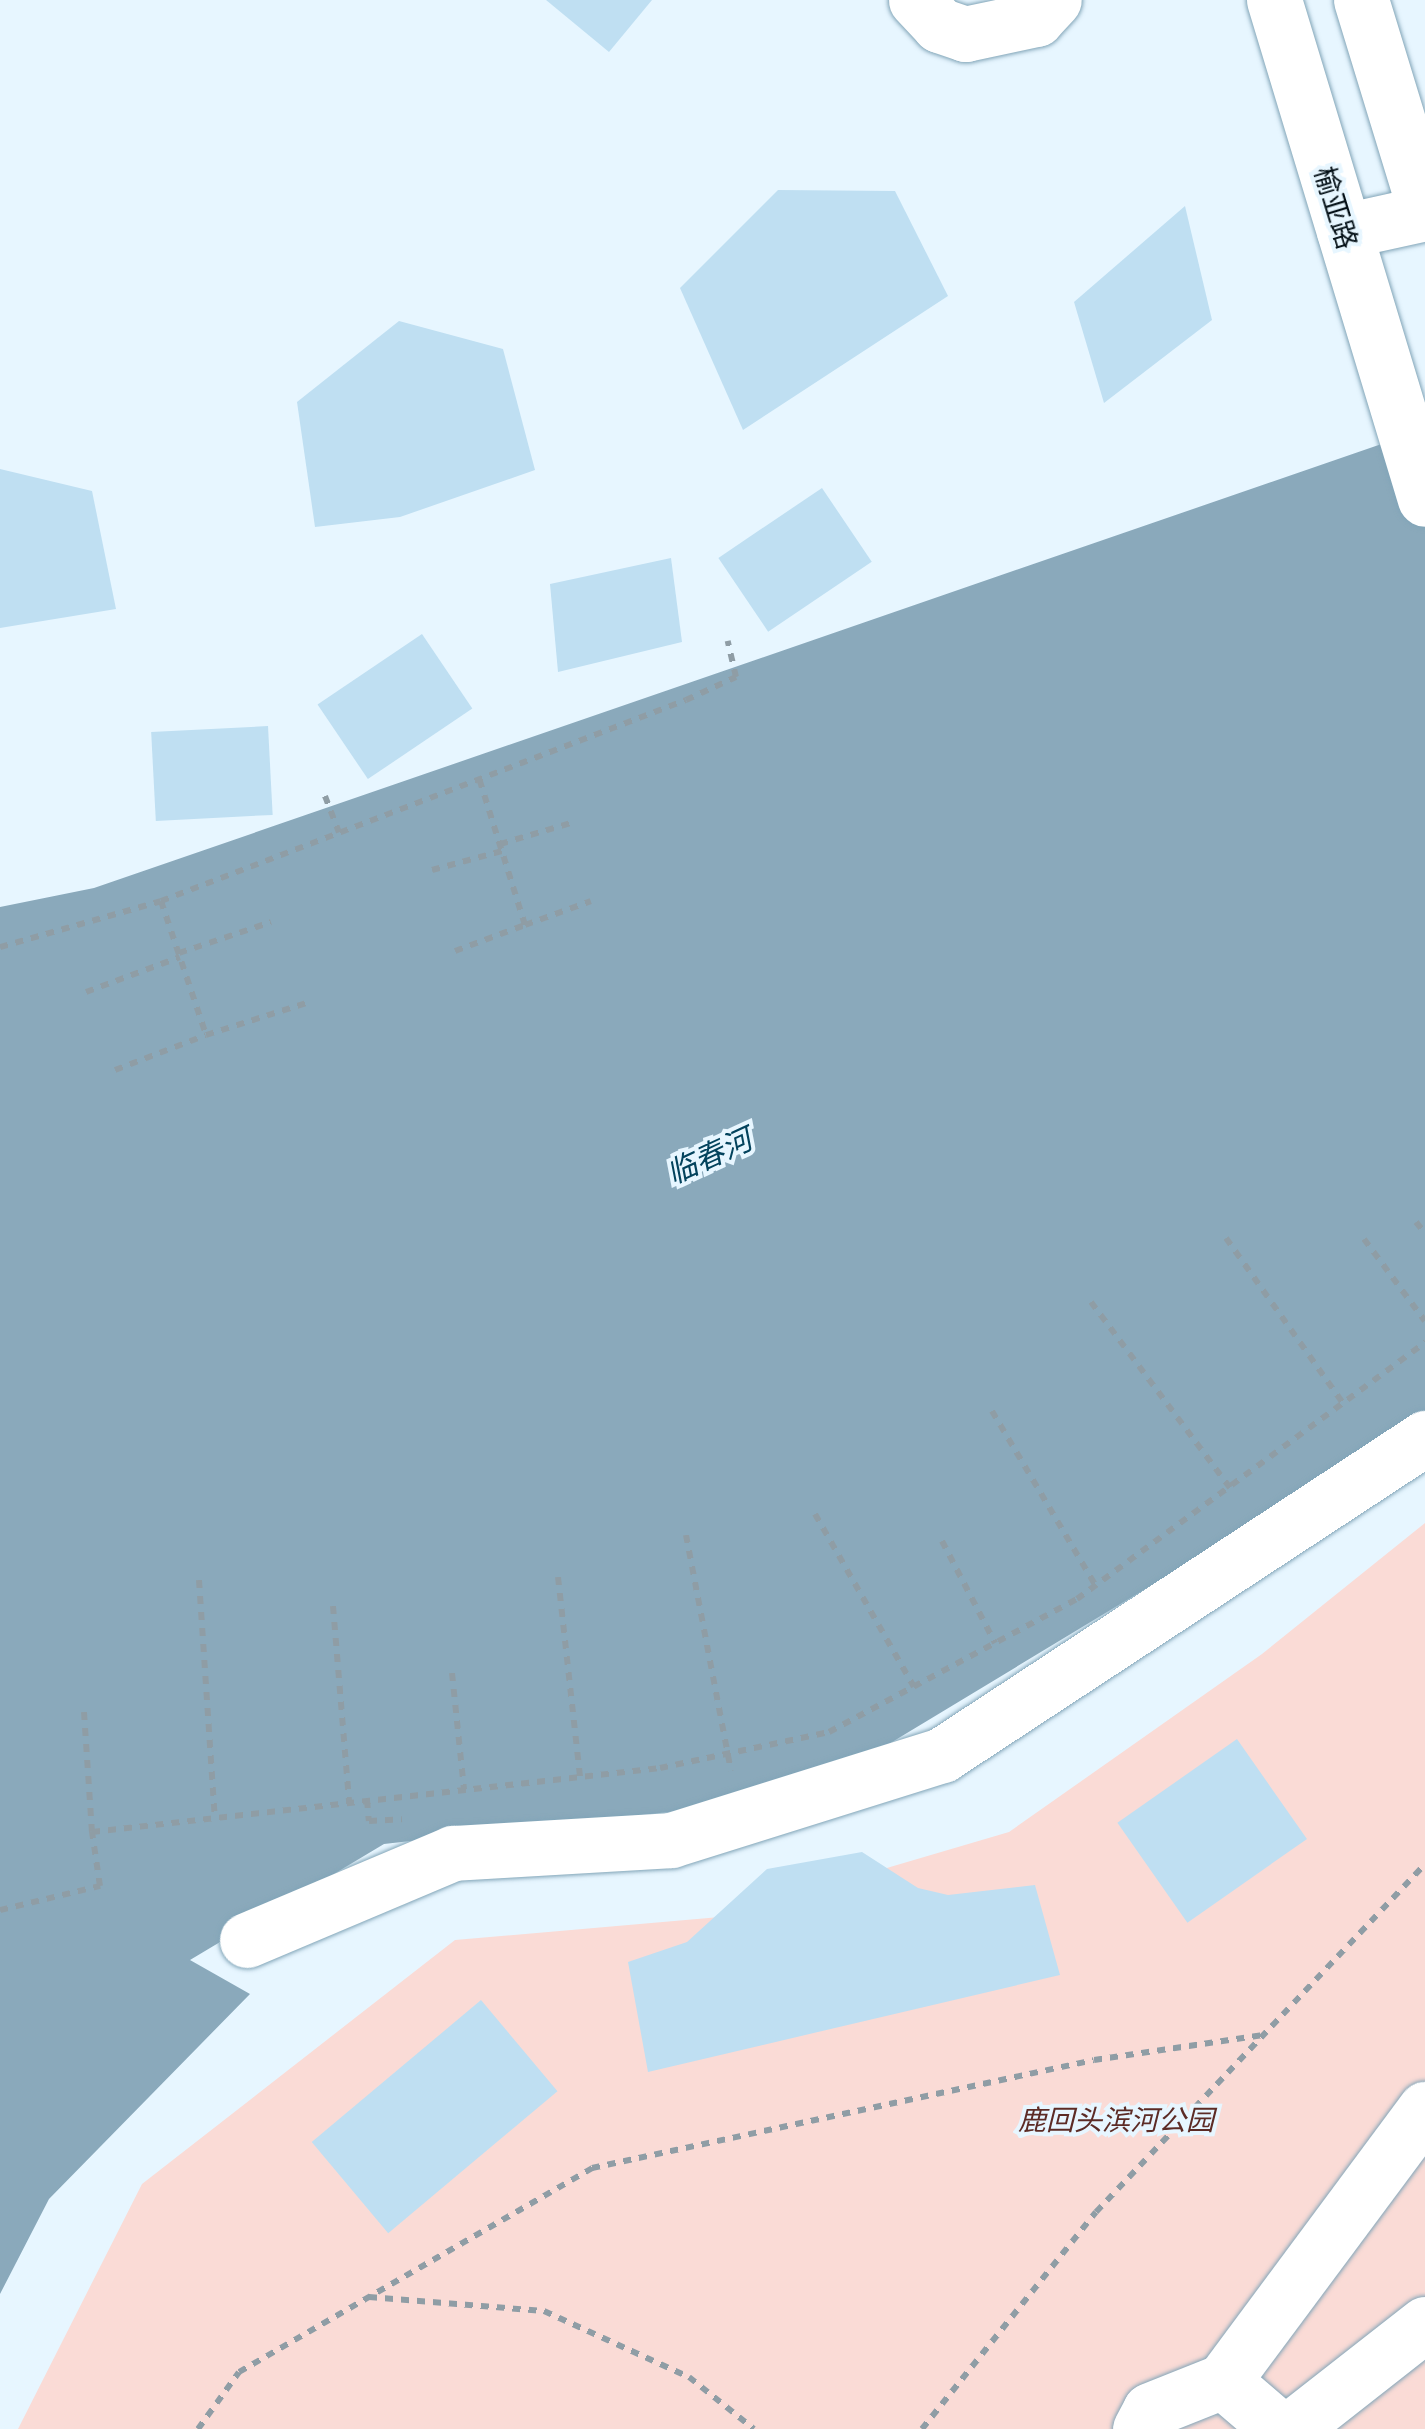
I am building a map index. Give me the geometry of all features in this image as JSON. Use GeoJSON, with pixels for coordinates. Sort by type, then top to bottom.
{"type":"FeatureCollection","features":[{"type":"Feature","properties":{"kind":"main road"},"geometry":{"type":"LineString","coordinates":[[916,0],[939,25],[966,34],[1036,19],[1054,0]]}},
{"type":"Feature","properties":{"kind":"main road"},"geometry":{"type":"LineString","coordinates":[[1344,231],[1425,211],[1361,0]]}},
{"type":"Feature","properties":{"kind":"main road","name":"榆亚路"},"geometry":{"type":"LineString","coordinates":[[1269,12],[1344,231],[1425,499]]}},
{"type":"Feature","properties":{"kind":"main road"},"geometry":{"type":"LineString","coordinates":[[247,1940],[453,1853],[671,1840],[942,1756],[1425,1438]]}},
{"type":"Feature","properties":{"kind":"main road"},"geometry":{"type":"LineString","coordinates":[[1140,2429],[1150,2410],[1223,2381],[1425,2109]]}},
{"type":"Feature","properties":{"kind":"main road"},"geometry":{"type":"LineString","coordinates":[[1291,2429],[1425,2324]]}},
{"type":"Feature","properties":{"kind":"main road"},"geometry":{"type":"LineString","coordinates":[[1223,2381],[1279,2429]]}},
{"type":"Feature","properties":{"kind":"path"},"geometry":{"type":"LineString","coordinates":[[0,948],[161,901],[736,677],[728,641]]}},
{"type":"Feature","properties":{"kind":"path"},"geometry":{"type":"LineString","coordinates":[[478,775],[525,925]]}},
{"type":"Feature","properties":{"kind":"path"},"geometry":{"type":"LineString","coordinates":[[325,796],[339,832]]}},
{"type":"Feature","properties":{"kind":"path"},"geometry":{"type":"LineString","coordinates":[[432,870],[574,822]]}},
{"type":"Feature","properties":{"kind":"path"},"geometry":{"type":"LineString","coordinates":[[161,901],[206,1035]]}},
{"type":"Feature","properties":{"kind":"path"},"geometry":{"type":"LineString","coordinates":[[455,951],[592,901]]}},
{"type":"Feature","properties":{"kind":"path"},"geometry":{"type":"LineString","coordinates":[[86,992],[271,922]]}},
{"type":"Feature","properties":{"kind":"path"},"geometry":{"type":"LineString","coordinates":[[115,1070],[306,1003]]}},
{"type":"Feature","properties":{"kind":"path"},"geometry":{"type":"LineString","coordinates":[[1416,1222],[1425,1233]]}},
{"type":"Feature","properties":{"kind":"path"},"geometry":{"type":"LineString","coordinates":[[1226,1238],[1342,1402]]}},
{"type":"Feature","properties":{"kind":"path"},"geometry":{"type":"LineString","coordinates":[[1364,1239],[1425,1321]]}},
{"type":"Feature","properties":{"kind":"path"},"geometry":{"type":"LineString","coordinates":[[1091,1302],[1230,1488]]}},
{"type":"Feature","properties":{"kind":"path"},"geometry":{"type":"LineString","coordinates":[[92,1832],[580,1777],[828,1732],[1096,1586],[1425,1342]]}},
{"type":"Feature","properties":{"kind":"path"},"geometry":{"type":"LineString","coordinates":[[992,1411],[1096,1586]]}},
{"type":"Feature","properties":{"kind":"path"},"geometry":{"type":"LineString","coordinates":[[815,1514],[914,1686]]}},
{"type":"Feature","properties":{"kind":"path"},"geometry":{"type":"LineString","coordinates":[[686,1535],[731,1752],[732,1781],[716,1784]]}},
{"type":"Feature","properties":{"kind":"path"},"geometry":{"type":"LineString","coordinates":[[942,1541],[995,1643]]}},
{"type":"Feature","properties":{"kind":"path"},"geometry":{"type":"LineString","coordinates":[[558,1577],[580,1777]]}},
{"type":"Feature","properties":{"kind":"path"},"geometry":{"type":"LineString","coordinates":[[199,1580],[215,1818]]}},
{"type":"Feature","properties":{"kind":"path"},"geometry":{"type":"LineString","coordinates":[[333,1606],[348,1802]]}},
{"type":"Feature","properties":{"kind":"path"},"geometry":{"type":"LineString","coordinates":[[452,1673],[464,1789]]}},
{"type":"Feature","properties":{"kind":"path"},"geometry":{"type":"LineString","coordinates":[[0,1910],[100,1886],[92,1832],[84,1712]]}},
{"type":"Feature","properties":{"kind":"path"},"geometry":{"type":"LineString","coordinates":[[922,2429],[1096,2212],[1425,1864]]}},
{"type":"Feature","properties":{"kind":"path"},"geometry":{"type":"LineString","coordinates":[[198,2429],[239,2372],[592,2168],[1094,2060],[1263,2035]]}},
{"type":"Feature","properties":{"kind":"path"},"geometry":{"type":"LineString","coordinates":[[368,2297],[544,2310],[689,2377],[754,2429]]}},
{"type":"Feature","properties":{"kind":"green space","name":"鹿回头滨河公园"},"geometry":{"type":"Polygon","coordinates":[[[1425,1523],[1425,2429],[18,2429],[142,2184],[455,1940],[720,1917],[1009,1832],[1262,1654],[1425,1523]]]}},
{"type":"Feature","properties":{"kind":"water","name":"临春河"},"geometry":{"type":"Polygon","coordinates":[[[1425,429],[1425,1420],[801,1797],[384,1844],[190,1960],[250,1994],[49,2199],[0,2294],[0,907],[94,888],[1425,429]]]}},
{"type":"Feature","properties":{"kind":"building"},"geometry":{"type":"Polygon","coordinates":[[[546,0],[652,0],[609,52],[546,0]]]}},
{"type":"Feature","properties":{"kind":"building"},"geometry":{"type":"Polygon","coordinates":[[[778,190],[895,191],[948,296],[743,430],[680,288],[778,190]]]}},
{"type":"Feature","properties":{"kind":"building"},"geometry":{"type":"Polygon","coordinates":[[[1185,206],[1212,320],[1104,403],[1074,302],[1185,206]]]}},
{"type":"Feature","properties":{"kind":"building"},"geometry":{"type":"Polygon","coordinates":[[[399,321],[503,349],[535,470],[400,517],[315,527],[297,402],[399,321]]]}},
{"type":"Feature","properties":{"kind":"building"},"geometry":{"type":"Polygon","coordinates":[[[0,469],[92,491],[116,609],[0,628],[0,469]]]}},
{"type":"Feature","properties":{"kind":"building"},"geometry":{"type":"Polygon","coordinates":[[[822,488],[872,562],[768,632],[718,558],[822,488]]]}},
{"type":"Feature","properties":{"kind":"building"},"geometry":{"type":"Polygon","coordinates":[[[671,558],[682,642],[558,672],[550,584],[671,558]]]}},
{"type":"Feature","properties":{"kind":"building"},"geometry":{"type":"Polygon","coordinates":[[[422,634],[472,709],[368,779],[318,704],[422,634]]]}},
{"type":"Feature","properties":{"kind":"building"},"geometry":{"type":"Polygon","coordinates":[[[268,726],[273,815],[156,821],[151,732],[268,726]]]}},
{"type":"Feature","properties":{"kind":"building"},"geometry":{"type":"Polygon","coordinates":[[[1237,1739],[1307,1839],[1187,1923],[1117,1823],[1237,1739]]]}},
{"type":"Feature","properties":{"kind":"building"},"geometry":{"type":"Polygon","coordinates":[[[862,1852],[918,1888],[948,1895],[1035,1885],[1060,1975],[648,2072],[628,1962],[687,1942],[767,1869],[862,1852]]]}},
{"type":"Feature","properties":{"kind":"building"},"geometry":{"type":"Polygon","coordinates":[[[481,2000],[557,2091],[388,2233],[312,2142],[481,2000]]]}}]}
